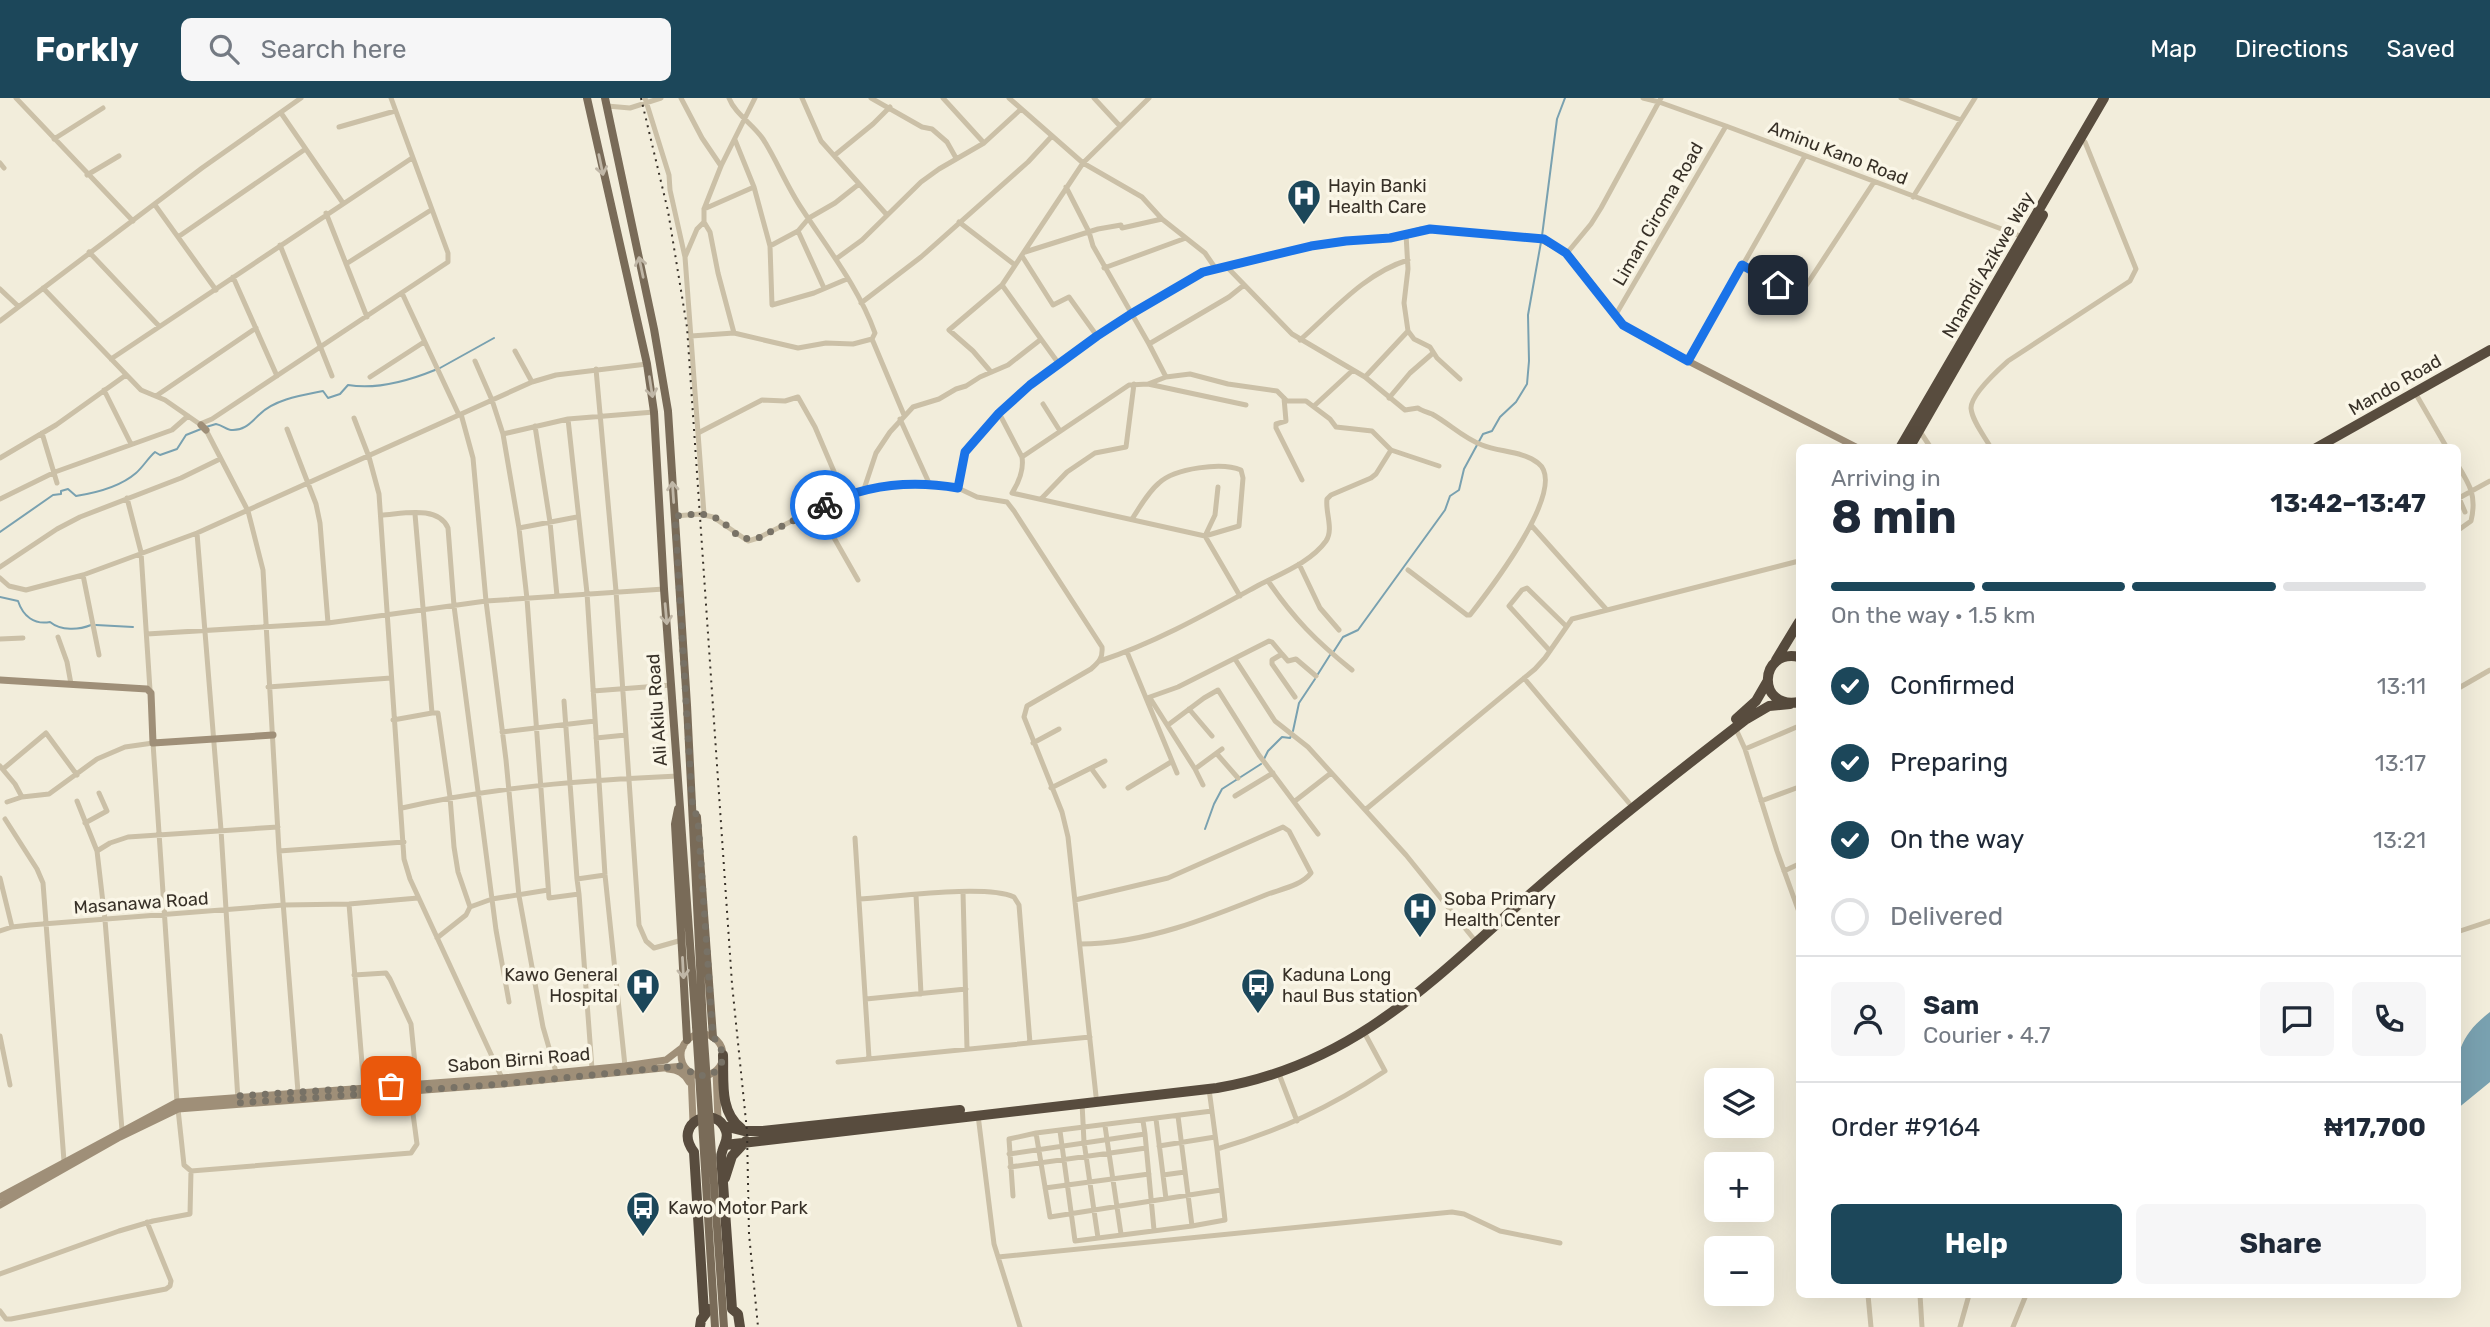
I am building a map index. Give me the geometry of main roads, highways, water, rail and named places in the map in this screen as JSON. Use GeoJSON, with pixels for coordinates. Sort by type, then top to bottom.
{"type":"FeatureCollection","features":[{"type":"Feature","properties":{"kind":"highway","name":"Nnamdi Azikwe Way"},"geometry":{"type":"LineString","coordinates":[[1902,444],[2102,104],[2111,98]]}},
{"type":"Feature","properties":{"kind":"highway","name":"Nnamdi Azikwe Way"},"geometry":{"type":"LineString","coordinates":[[1911,444],[2085,142],[2102,104]]}},
{"type":"Feature","properties":{"kind":"highway","name":"Mando Road"},"geometry":{"type":"LineString","coordinates":[[2323,444],[2490,350]]}},
{"type":"Feature","properties":{"kind":"highway","name":"Mando Road"},"geometry":{"type":"LineString","coordinates":[[2334,444],[2490,358]]}},
{"type":"Feature","properties":{"kind":"highway"},"geometry":{"type":"LineString","coordinates":[[1794,703],[1776,704],[1762,709],[1735,727],[1578,852],[1416,995],[1364,1032],[1317,1058],[1279,1073],[1239,1084],[978,1115],[745,1136],[706,1117],[693,1122],[688,1129],[689,1146],[694,1152],[708,1157],[745,1136],[762,1131],[1153,1091],[1223,1081],[1297,1061],[1374,1020],[1420,986],[1629,803],[1742,715],[1761,694],[1771,666],[1796,627]]}},
{"type":"Feature","properties":{"kind":"highway"},"geometry":{"type":"LineString","coordinates":[[1771,666],[1784,656],[1796,657]]}},
{"type":"Feature","properties":{"kind":"highway"},"geometry":{"type":"LineString","coordinates":[[1767,682],[1774,697],[1794,703]]}},
{"type":"Feature","properties":{"kind":"highway"},"geometry":{"type":"LineString","coordinates":[[723,1055],[728,1114],[745,1136]]}},
{"type":"Feature","properties":{"kind":"highway"},"geometry":{"type":"LineString","coordinates":[[721,1123],[727,1138],[724,1148],[723,1185],[732,1309]]}},
{"type":"Feature","properties":{"kind":"highway"},"geometry":{"type":"LineString","coordinates":[[723,1185],[732,1156],[745,1136]]}},
{"type":"Feature","properties":{"kind":"highway"},"geometry":{"type":"LineString","coordinates":[[694,1152],[704,1313],[700,1327]]}},
{"type":"Feature","properties":{"kind":"highway"},"geometry":{"type":"LineString","coordinates":[[704,1313],[717,1305],[732,1309],[738,1314],[740,1327]]}},
{"type":"Feature","properties":{"kind":"main road","name":"Ali Akilu Road"},"geometry":{"type":"LineString","coordinates":[[587,98],[647,363],[654,412],[680,803],[724,1327]]}},
{"type":"Feature","properties":{"kind":"main road","name":"Ali Akilu Road"},"geometry":{"type":"LineString","coordinates":[[606,102],[661,362],[667,411],[692,801],[699,1026],[715,1327]]}},
{"type":"Feature","properties":{"kind":"main road"},"geometry":{"type":"LineString","coordinates":[[610,202],[627,199]]}},
{"type":"Feature","properties":{"kind":"main road"},"geometry":{"type":"LineString","coordinates":[[692,801],[698,821],[713,1037]]}},
{"type":"Feature","properties":{"kind":"main road"},"geometry":{"type":"LineString","coordinates":[[680,803],[675,824],[685,1043]]}},
{"type":"Feature","properties":{"kind":"water"},"geometry":{"type":"Polygon","coordinates":[[[2490,1012],[2490,1082],[2461,1106],[2461,1048],[2468,1033],[2490,1012]]]}},
{"type":"Feature","properties":{"kind":"waterway"},"geometry":{"type":"LineString","coordinates":[[1542,236],[1557,119],[1565,98]]}},
{"type":"Feature","properties":{"kind":"waterway"},"geometry":{"type":"LineString","coordinates":[[1334,651],[1343,637],[1358,630],[1445,510],[1450,496],[1459,490],[1464,469],[1483,434],[1492,431],[1527,384],[1528,315],[1541,242]]}},
{"type":"Feature","properties":{"kind":"waterway"},"geometry":{"type":"LineString","coordinates":[[440,368],[494,338]]}},
{"type":"Feature","properties":{"kind":"waterway"},"geometry":{"type":"LineString","coordinates":[[206,427],[216,424],[236,430],[247,425],[266,409],[290,398],[323,391],[328,398],[340,394],[348,385],[392,384],[435,370]]}},
{"type":"Feature","properties":{"kind":"waterway"},"geometry":{"type":"LineString","coordinates":[[0,532],[53,495],[61,494],[61,491],[68,489],[76,496],[123,482],[136,473],[155,452],[160,455],[177,449],[186,435],[201,429]]}},
{"type":"Feature","properties":{"kind":"waterway"},"geometry":{"type":"LineString","coordinates":[[0,597],[18,601],[26,615],[34,621],[50,622],[70,629],[91,625]]}},
{"type":"Feature","properties":{"kind":"waterway"},"geometry":{"type":"LineString","coordinates":[[96,625],[133,627]]}},
{"type":"Feature","properties":{"kind":"waterway"},"geometry":{"type":"LineString","coordinates":[[1318,674],[1330,655]]}},
{"type":"Feature","properties":{"kind":"waterway"},"geometry":{"type":"LineString","coordinates":[[1293,731],[1299,703],[1315,679]]}},
{"type":"Feature","properties":{"kind":"waterway"},"geometry":{"type":"LineString","coordinates":[[1264,759],[1282,737],[1291,736]]}},
{"type":"Feature","properties":{"kind":"waterway"},"geometry":{"type":"LineString","coordinates":[[1205,829],[1222,789],[1261,764]]}},
{"type":"Feature","properties":{"kind":"railway"},"geometry":{"type":"LineString","coordinates":[[641,98],[668,211],[687,327],[732,984],[747,1131],[749,1234],[758,1327]]}},
{"type":"Feature","properties":{"kind":"place","name":"Hayin Banki Health Care"},"geometry":{"type":"Point","coordinates":[1304,226]}},
{"type":"Feature","properties":{"kind":"place","name":"Soba Primary Health Center"},"geometry":{"type":"Point","coordinates":[1420,939]}},
{"type":"Feature","properties":{"kind":"place","name":"Kawo General Hospital"},"geometry":{"type":"Point","coordinates":[643,1015]}},
{"type":"Feature","properties":{"kind":"place","name":"Kaduna Long haul Bus station"},"geometry":{"type":"Point","coordinates":[1258,1015]}},
{"type":"Feature","properties":{"kind":"place","name":"Kawo Motor Park"},"geometry":{"type":"Point","coordinates":[643,1238]}}]}
